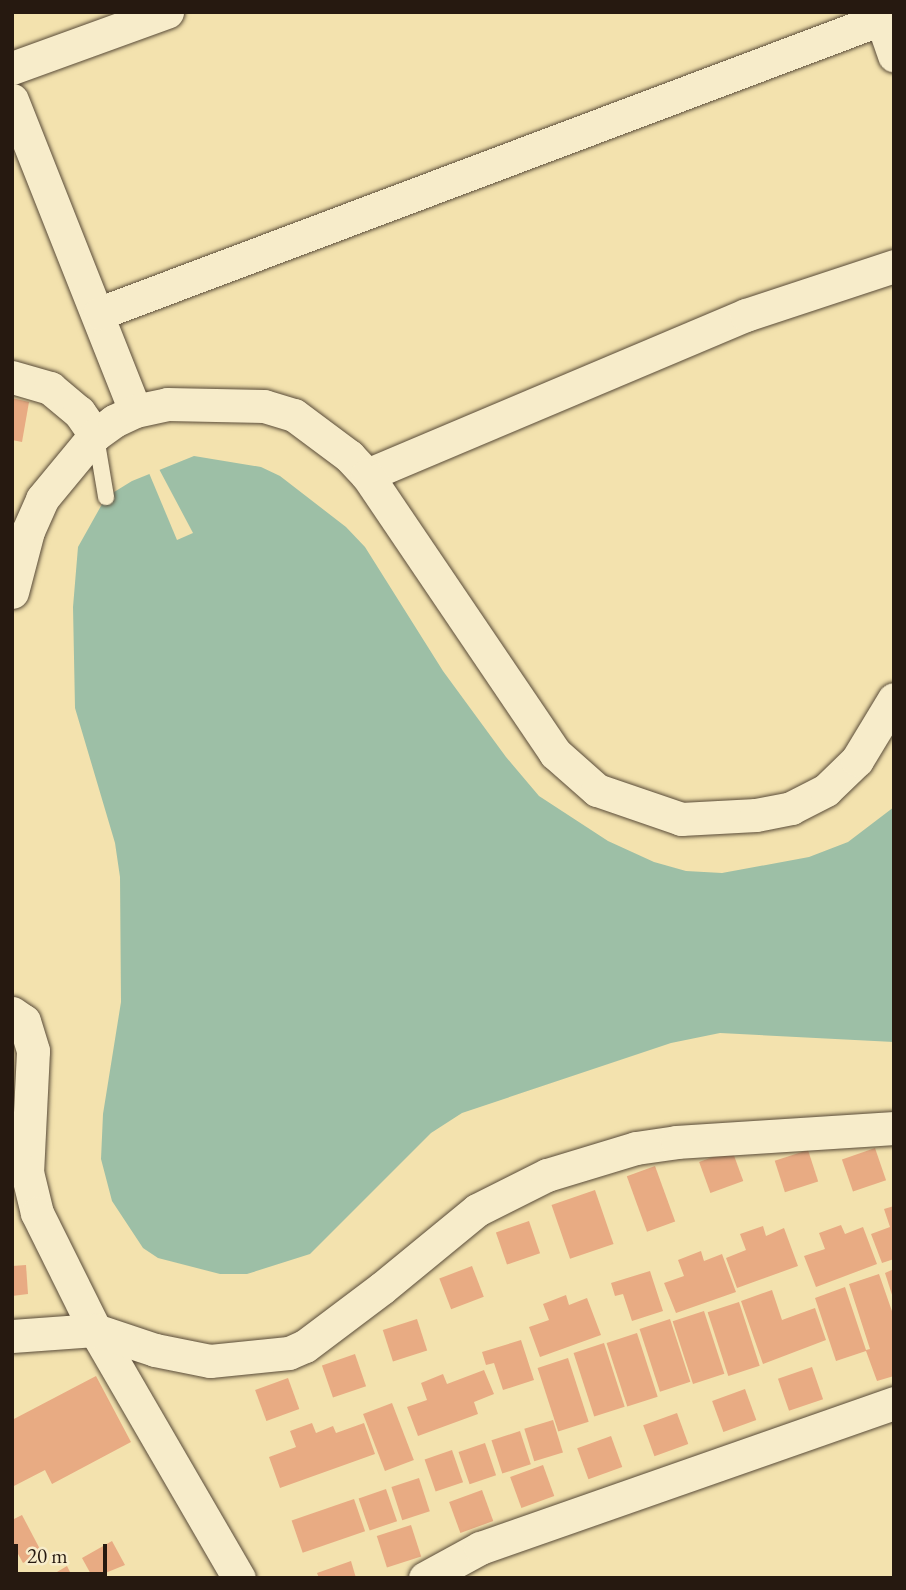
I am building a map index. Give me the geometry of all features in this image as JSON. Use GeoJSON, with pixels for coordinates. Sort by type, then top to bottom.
{"type":"FeatureCollection","features":[{"type":"Feature","properties":{"kind":"street"},"geometry":{"type":"LineString","coordinates":[[12,68],[167,12]]}},
{"type":"Feature","properties":{"kind":"street"},"geometry":{"type":"LineString","coordinates":[[100,313],[880,16],[894,55]]}},
{"type":"Feature","properties":{"kind":"street"},"geometry":{"type":"LineString","coordinates":[[12,100],[100,313],[135,411]]}},
{"type":"Feature","properties":{"kind":"street"},"geometry":{"type":"LineString","coordinates":[[367,475],[746,316],[894,266]]}},
{"type":"Feature","properties":{"kind":"street"},"geometry":{"type":"LineString","coordinates":[[12,377],[50,388],[79,412],[95,435]]}},
{"type":"Feature","properties":{"kind":"street"},"geometry":{"type":"LineString","coordinates":[[12,592],[28,531],[42,499],[95,435],[135,411],[200,403],[279,408],[349,456],[367,475],[555,752],[583,780],[611,796],[681,819],[756,815],[791,808],[825,790],[857,760],[894,699]]}},
{"type":"Feature","properties":{"kind":"street"},"geometry":{"type":"LineString","coordinates":[[12,1013],[24,1021],[33,1051],[27,1172],[37,1213],[96,1330],[239,1578]]}},
{"type":"Feature","properties":{"kind":"street"},"geometry":{"type":"LineString","coordinates":[[12,1336],[96,1330],[155,1350],[210,1361],[289,1353],[363,1302],[477,1210],[547,1175],[636,1148],[677,1142],[894,1128]]}},
{"type":"Feature","properties":{"kind":"street"},"geometry":{"type":"LineString","coordinates":[[425,1578],[480,1548],[894,1403]]}},
{"type":"Feature","properties":{"kind":"lane"},"geometry":{"type":"LineString","coordinates":[[95,435],[106,497]]}},
{"type":"Feature","properties":{"kind":"shaded area"},"geometry":{"type":"Polygon","coordinates":[[[194,456],[261,467],[280,476],[346,527],[365,547],[443,671],[506,757],[539,796],[608,841],[654,862],[686,871],[722,873],[809,857],[848,842],[894,807],[894,1042],[720,1033],[671,1043],[462,1113],[431,1133],[310,1254],[247,1274],[220,1274],[158,1258],[143,1248],[112,1201],[101,1159],[103,1114],[121,1002],[120,877],[115,843],[75,708],[73,607],[78,547],[106,497],[132,481],[194,456]]]}},
{"type":"Feature","properties":{"kind":"pier"},"geometry":{"type":"Polygon","coordinates":[[[159,469],[193,533],[177,540],[149,473],[159,469]]]}},
{"type":"Feature","properties":{"kind":"building"},"geometry":{"type":"Polygon","coordinates":[[[12,398],[29,402],[22,442],[12,440],[12,398]]]}},
{"type":"Feature","properties":{"kind":"building"},"geometry":{"type":"Polygon","coordinates":[[[875,1148],[886,1180],[853,1192],[842,1159],[875,1148]]]}},
{"type":"Feature","properties":{"kind":"building"},"geometry":{"type":"Polygon","coordinates":[[[732,1150],[743,1181],[710,1193],[699,1162],[732,1150]]]}},
{"type":"Feature","properties":{"kind":"building"},"geometry":{"type":"Polygon","coordinates":[[[808,1150],[818,1181],[785,1192],[775,1161],[808,1150]]]}},
{"type":"Feature","properties":{"kind":"building"},"geometry":{"type":"Polygon","coordinates":[[[655,1166],[675,1221],[647,1232],[627,1176],[655,1166]]]}},
{"type":"Feature","properties":{"kind":"building"},"geometry":{"type":"Polygon","coordinates":[[[595,1190],[614,1244],[570,1259],[552,1205],[595,1190]]]}},
{"type":"Feature","properties":{"kind":"building"},"geometry":{"type":"Polygon","coordinates":[[[894,1206],[894,1259],[882,1263],[871,1234],[890,1227],[884,1209],[894,1206]]]}},
{"type":"Feature","properties":{"kind":"building"},"geometry":{"type":"Polygon","coordinates":[[[529,1221],[540,1253],[507,1265],[496,1232],[529,1221]]]}},
{"type":"Feature","properties":{"kind":"building"},"geometry":{"type":"Polygon","coordinates":[[[841,1225],[845,1234],[863,1227],[877,1264],[816,1287],[804,1256],[825,1249],[819,1233],[841,1225]]]}},
{"type":"Feature","properties":{"kind":"building"},"geometry":{"type":"Polygon","coordinates":[[[763,1226],[766,1236],[784,1228],[798,1266],[737,1288],[726,1258],[746,1250],[740,1234],[763,1226]]]}},
{"type":"Feature","properties":{"kind":"building"},"geometry":{"type":"Polygon","coordinates":[[[701,1251],[704,1261],[722,1254],[736,1292],[676,1313],[664,1283],[684,1276],[678,1260],[701,1251]]]}},
{"type":"Feature","properties":{"kind":"building"},"geometry":{"type":"Polygon","coordinates":[[[26,1265],[28,1294],[12,1296],[12,1266],[26,1265]]]}},
{"type":"Feature","properties":{"kind":"building"},"geometry":{"type":"Polygon","coordinates":[[[472,1266],[484,1297],[451,1309],[439,1279],[472,1266]]]}},
{"type":"Feature","properties":{"kind":"building"},"geometry":{"type":"Polygon","coordinates":[[[894,1269],[894,1298],[893,1298],[885,1273],[894,1269]]]}},
{"type":"Feature","properties":{"kind":"building"},"geometry":{"type":"Polygon","coordinates":[[[650,1271],[663,1311],[632,1321],[623,1294],[615,1296],[611,1283],[650,1271]]]}},
{"type":"Feature","properties":{"kind":"building"},"geometry":{"type":"Polygon","coordinates":[[[879,1274],[894,1317],[894,1376],[877,1381],[866,1351],[836,1361],[815,1298],[845,1287],[866,1350],[870,1349],[849,1284],[879,1274]]]}},
{"type":"Feature","properties":{"kind":"building"},"geometry":{"type":"Polygon","coordinates":[[[772,1290],[782,1320],[815,1308],[826,1340],[763,1364],[741,1301],[772,1290]]]}},
{"type":"Feature","properties":{"kind":"building"},"geometry":{"type":"Polygon","coordinates":[[[566,1295],[569,1305],[587,1298],[601,1335],[540,1357],[529,1327],[549,1320],[543,1304],[566,1295]]]}},
{"type":"Feature","properties":{"kind":"building"},"geometry":{"type":"Polygon","coordinates":[[[739,1302],[760,1366],[728,1376],[708,1312],[739,1302]]]}},
{"type":"Feature","properties":{"kind":"building"},"geometry":{"type":"Polygon","coordinates":[[[704,1311],[724,1374],[693,1384],[673,1321],[704,1311]]]}},
{"type":"Feature","properties":{"kind":"building"},"geometry":{"type":"Polygon","coordinates":[[[417,1319],[427,1350],[393,1362],[383,1330],[417,1319]]]}},
{"type":"Feature","properties":{"kind":"building"},"geometry":{"type":"Polygon","coordinates":[[[670,1319],[690,1382],[660,1392],[640,1329],[670,1319]]]}},
{"type":"Feature","properties":{"kind":"building"},"geometry":{"type":"Polygon","coordinates":[[[637,1333],[658,1397],[627,1407],[607,1343],[637,1333]]]}},
{"type":"Feature","properties":{"kind":"building"},"geometry":{"type":"Polygon","coordinates":[[[521,1340],[534,1380],[503,1390],[494,1363],[486,1365],[482,1352],[521,1340]]]}},
{"type":"Feature","properties":{"kind":"building"},"geometry":{"type":"Polygon","coordinates":[[[604,1343],[625,1407],[594,1417],[574,1353],[604,1343]]]}},
{"type":"Feature","properties":{"kind":"building"},"geometry":{"type":"Polygon","coordinates":[[[355,1354],[366,1386],[333,1398],[322,1365],[355,1354]]]}},
{"type":"Feature","properties":{"kind":"building"},"geometry":{"type":"Polygon","coordinates":[[[568,1358],[589,1422],[558,1432],[538,1368],[568,1358]]]}},
{"type":"Feature","properties":{"kind":"building"},"geometry":{"type":"Polygon","coordinates":[[[812,1367],[823,1399],[789,1411],[778,1379],[812,1367]]]}},
{"type":"Feature","properties":{"kind":"building"},"geometry":{"type":"Polygon","coordinates":[[[484,1370],[494,1394],[474,1402],[478,1414],[418,1436],[407,1407],[427,1400],[421,1383],[443,1374],[447,1384],[484,1370]]]}},
{"type":"Feature","properties":{"kind":"building"},"geometry":{"type":"Polygon","coordinates":[[[96,1376],[131,1442],[52,1484],[45,1470],[12,1487],[12,1420],[96,1376]]]}},
{"type":"Feature","properties":{"kind":"building"},"geometry":{"type":"Polygon","coordinates":[[[288,1378],[299,1409],[266,1421],[255,1390],[288,1378]]]}},
{"type":"Feature","properties":{"kind":"building"},"geometry":{"type":"Polygon","coordinates":[[[745,1389],[756,1420],[723,1432],[712,1401],[745,1389]]]}},
{"type":"Feature","properties":{"kind":"building"},"geometry":{"type":"Polygon","coordinates":[[[392,1403],[414,1460],[385,1471],[363,1414],[392,1403]]]}},
{"type":"Feature","properties":{"kind":"building"},"geometry":{"type":"Polygon","coordinates":[[[677,1413],[688,1444],[654,1456],[643,1425],[677,1413]]]}},
{"type":"Feature","properties":{"kind":"building"},"geometry":{"type":"Polygon","coordinates":[[[553,1420],[563,1453],[534,1461],[524,1429],[553,1420]]]}},
{"type":"Feature","properties":{"kind":"building"},"geometry":{"type":"Polygon","coordinates":[[[312,1423],[316,1433],[333,1426],[336,1433],[364,1423],[375,1454],[280,1488],[269,1457],[296,1447],[290,1431],[312,1423]]]}},
{"type":"Feature","properties":{"kind":"building"},"geometry":{"type":"Polygon","coordinates":[[[520,1431],[531,1464],[502,1474],[491,1440],[520,1431]]]}},
{"type":"Feature","properties":{"kind":"building"},"geometry":{"type":"Polygon","coordinates":[[[611,1436],[622,1467],[588,1479],[577,1448],[611,1436]]]}},
{"type":"Feature","properties":{"kind":"building"},"geometry":{"type":"Polygon","coordinates":[[[485,1443],[496,1475],[470,1484],[459,1452],[485,1443]]]}},
{"type":"Feature","properties":{"kind":"building"},"geometry":{"type":"Polygon","coordinates":[[[452,1450],[463,1482],[436,1492],[425,1459],[452,1450]]]}},
{"type":"Feature","properties":{"kind":"building"},"geometry":{"type":"Polygon","coordinates":[[[543,1465],[554,1496],[521,1508],[510,1477],[543,1465]]]}},
{"type":"Feature","properties":{"kind":"building"},"geometry":{"type":"Polygon","coordinates":[[[419,1478],[430,1511],[402,1520],[391,1487],[419,1478]]]}},
{"type":"Feature","properties":{"kind":"building"},"geometry":{"type":"Polygon","coordinates":[[[386,1489],[397,1521],[370,1531],[359,1498],[386,1489]]]}},
{"type":"Feature","properties":{"kind":"building"},"geometry":{"type":"Polygon","coordinates":[[[482,1490],[493,1521],[460,1533],[449,1502],[482,1490]]]}},
{"type":"Feature","properties":{"kind":"building"},"geometry":{"type":"Polygon","coordinates":[[[354,1499],[365,1531],[303,1553],[292,1520],[354,1499]]]}},
{"type":"Feature","properties":{"kind":"building"},"geometry":{"type":"Polygon","coordinates":[[[22,1515],[42,1553],[23,1563],[12,1543],[12,1520],[22,1515]]]}},
{"type":"Feature","properties":{"kind":"building"},"geometry":{"type":"Polygon","coordinates":[[[411,1525],[421,1556],[387,1568],[377,1536],[411,1525]]]}},
{"type":"Feature","properties":{"kind":"building"},"geometry":{"type":"Polygon","coordinates":[[[112,1541],[125,1565],[93,1578],[82,1558],[112,1541]]]}},
{"type":"Feature","properties":{"kind":"building"},"geometry":{"type":"Polygon","coordinates":[[[351,1561],[356,1578],[319,1578],[317,1573],[351,1561]]]}},
{"type":"Feature","properties":{"kind":"building"},"geometry":{"type":"Polygon","coordinates":[[[67,1566],[73,1578],[47,1578],[67,1566]]]}}]}
